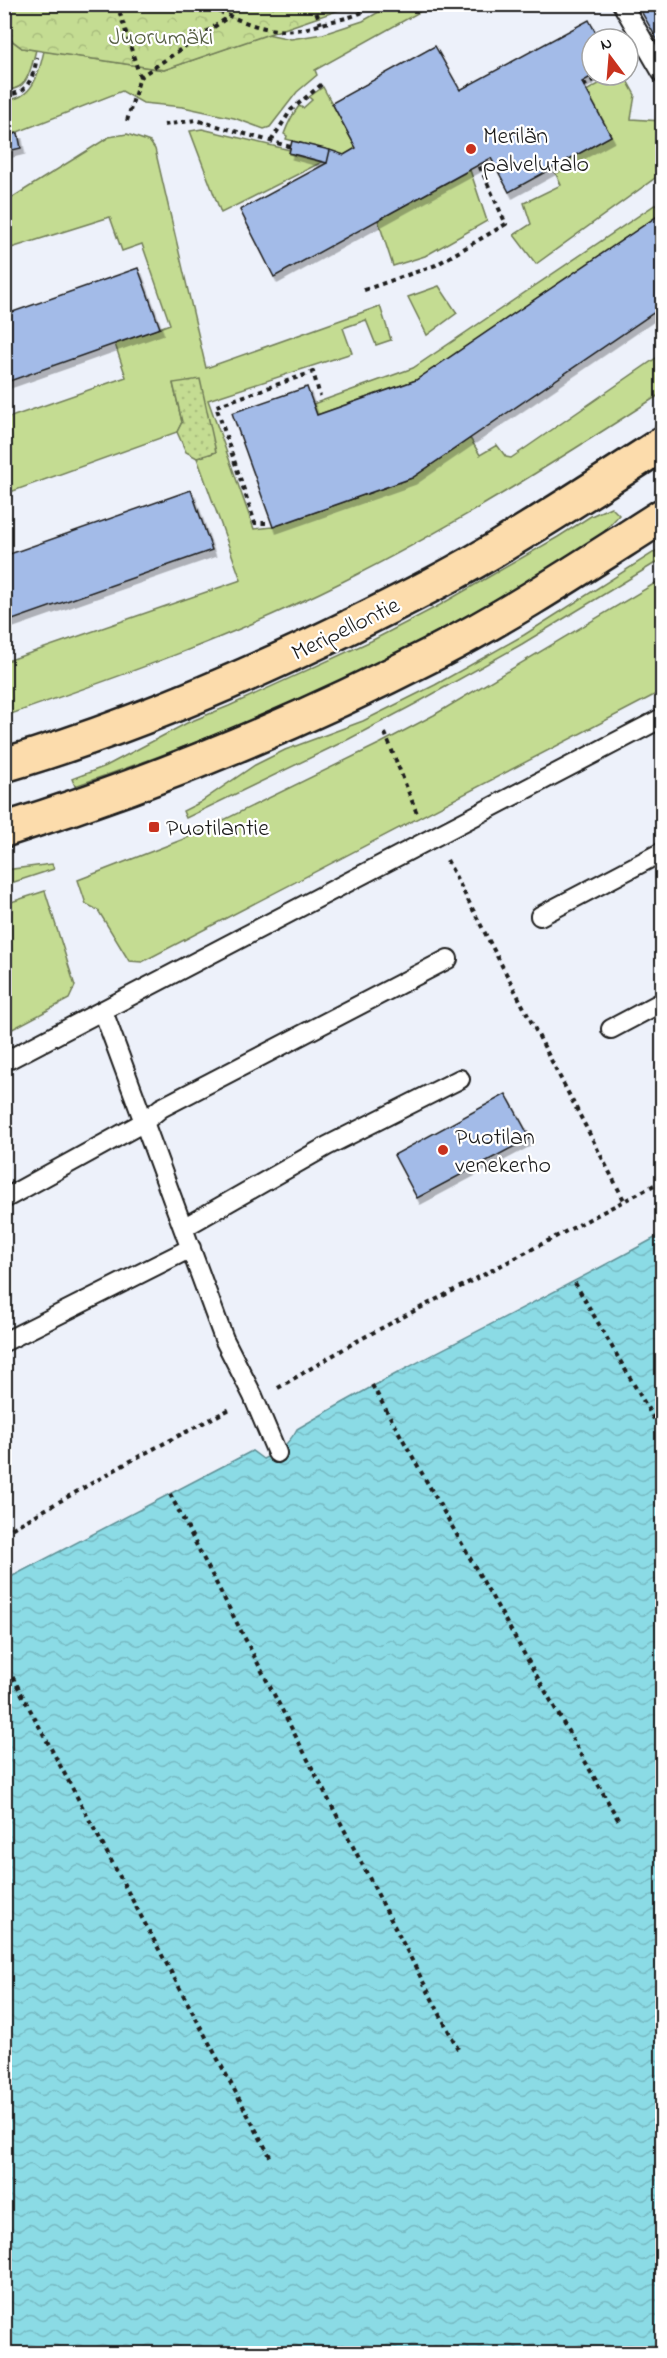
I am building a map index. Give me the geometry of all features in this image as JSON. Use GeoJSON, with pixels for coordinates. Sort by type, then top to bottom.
{"type":"FeatureCollection","features":[{"type":"Feature","properties":{"kind":"main road","name":"Meripellontie"},"geometry":{"type":"LineString","coordinates":[[4,765],[108,730],[196,696],[296,653],[391,606],[508,542],[663,444]]}},
{"type":"Feature","properties":{"kind":"main road"},"geometry":{"type":"LineString","coordinates":[[4,830],[207,759],[359,690],[438,651],[522,604],[663,516]]}},
{"type":"Feature","properties":{"kind":"lane"},"geometry":{"type":"LineString","coordinates":[[622,4],[663,74]]}},
{"type":"Feature","properties":{"kind":"lane"},"geometry":{"type":"LineString","coordinates":[[4,1062],[663,718]]}},
{"type":"Feature","properties":{"kind":"lane"},"geometry":{"type":"LineString","coordinates":[[540,915],[663,852]]}},
{"type":"Feature","properties":{"kind":"lane"},"geometry":{"type":"LineString","coordinates":[[4,1199],[144,1122],[161,1108],[448,959]]}},
{"type":"Feature","properties":{"kind":"lane"},"geometry":{"type":"LineString","coordinates":[[611,1029],[663,1002]]}},
{"type":"Feature","properties":{"kind":"lane"},"geometry":{"type":"LineString","coordinates":[[103,1011],[224,1339],[253,1396],[277,1453]]}},
{"type":"Feature","properties":{"kind":"lane"},"geometry":{"type":"LineString","coordinates":[[183,1228],[327,1146],[460,1079]]}},
{"type":"Feature","properties":{"kind":"lane"},"geometry":{"type":"LineString","coordinates":[[4,1342],[190,1248]]}},
{"type":"Feature","properties":{"kind":"path"},"geometry":{"type":"LineString","coordinates":[[117,4],[140,77],[127,121]]}},
{"type":"Feature","properties":{"kind":"path"},"geometry":{"type":"LineString","coordinates":[[203,4],[263,28],[295,30],[368,11],[375,4]]}},
{"type":"Feature","properties":{"kind":"path"},"geometry":{"type":"LineString","coordinates":[[313,4],[321,24]]}},
{"type":"Feature","properties":{"kind":"path"},"geometry":{"type":"LineString","coordinates":[[140,77],[230,16]]}},
{"type":"Feature","properties":{"kind":"path"},"geometry":{"type":"LineString","coordinates":[[4,94],[11,95],[25,88],[33,79],[37,57]]}},
{"type":"Feature","properties":{"kind":"path"},"geometry":{"type":"LineString","coordinates":[[271,141],[291,110],[322,84]]}},
{"type":"Feature","properties":{"kind":"path"},"geometry":{"type":"LineString","coordinates":[[164,125],[196,120],[291,147]]}},
{"type":"Feature","properties":{"kind":"path"},"geometry":{"type":"LineString","coordinates":[[364,290],[436,265],[506,224],[479,165]]}},
{"type":"Feature","properties":{"kind":"path"},"geometry":{"type":"LineString","coordinates":[[266,523],[255,523],[216,406],[313,372],[320,396]]}},
{"type":"Feature","properties":{"kind":"path"},"geometry":{"type":"LineString","coordinates":[[385,733],[416,813],[435,837],[626,1202]]}},
{"type":"Feature","properties":{"kind":"path"},"geometry":{"type":"LineString","coordinates":[[4,1533],[136,1458],[253,1396],[281,1387],[357,1341],[663,1181]]}},
{"type":"Feature","properties":{"kind":"path"},"geometry":{"type":"LineString","coordinates":[[575,1282],[663,1433]]}},
{"type":"Feature","properties":{"kind":"path"},"geometry":{"type":"LineString","coordinates":[[372,1385],[620,1823]]}},
{"type":"Feature","properties":{"kind":"path"},"geometry":{"type":"LineString","coordinates":[[170,1494],[458,2049]]}},
{"type":"Feature","properties":{"kind":"path"},"geometry":{"type":"LineString","coordinates":[[4,1661],[272,2160]]}},
{"type":"Feature","properties":{"kind":"green space","name":"Juorumäki"},"geometry":{"type":"Polygon","coordinates":[[[5,4],[354,5],[164,70],[22,48],[5,35],[5,4]]]}},
{"type":"Feature","properties":{"kind":"green space"},"geometry":{"type":"Polygon","coordinates":[[[391,5],[432,5],[315,70],[317,75],[297,92],[270,127],[264,129],[234,118],[183,107],[143,103],[122,91],[5,137],[5,100],[15,99],[22,95],[33,84],[44,51],[164,70],[267,34],[291,39],[323,34],[363,21],[391,5]]]}},
{"type":"Feature","properties":{"kind":"green space"},"geometry":{"type":"Polygon","coordinates":[[[4,35],[22,48],[36,50],[24,83],[13,89],[5,89],[4,35]]]}},
{"type":"Feature","properties":{"kind":"green space"},"geometry":{"type":"Polygon","coordinates":[[[323,87],[356,148],[344,155],[286,139],[287,136],[284,134],[299,106],[303,108],[312,100],[309,97],[323,87]]]}},
{"type":"Feature","properties":{"kind":"green space"},"geometry":{"type":"Polygon","coordinates":[[[593,87],[631,87],[635,95],[631,119],[662,121],[662,173],[536,264],[514,235],[531,224],[524,203],[561,185],[553,168],[611,136],[586,91],[593,87]]]}},
{"type":"Feature","properties":{"kind":"green space"},"geometry":{"type":"Polygon","coordinates":[[[202,129],[290,150],[289,154],[322,162],[221,213],[190,131],[202,129]]]}},
{"type":"Feature","properties":{"kind":"green space"},"geometry":{"type":"Polygon","coordinates":[[[127,134],[150,142],[155,149],[206,368],[380,306],[391,340],[376,345],[366,320],[343,328],[352,353],[208,400],[254,529],[273,527],[412,478],[470,438],[480,455],[497,445],[506,457],[511,458],[662,354],[662,393],[465,516],[342,582],[218,638],[5,716],[4,662],[241,580],[197,458],[216,452],[173,383],[182,422],[177,432],[5,494],[5,419],[126,377],[115,344],[170,324],[142,244],[122,251],[110,217],[5,250],[5,202],[109,137],[127,134]]]}},
{"type":"Feature","properties":{"kind":"green space"},"geometry":{"type":"Polygon","coordinates":[[[470,170],[487,221],[425,256],[393,266],[378,220],[470,170]]]}},
{"type":"Feature","properties":{"kind":"green space"},"geometry":{"type":"Polygon","coordinates":[[[662,200],[662,213],[416,380],[317,415],[313,404],[413,368],[662,200]]]}},
{"type":"Feature","properties":{"kind":"green space"},"geometry":{"type":"Polygon","coordinates":[[[439,286],[457,313],[427,335],[408,297],[439,286]]]}},
{"type":"Feature","properties":{"kind":"green space"},"geometry":{"type":"Polygon","coordinates":[[[200,379],[216,452],[197,458],[186,452],[177,432],[182,422],[173,383],[200,379]]]}},
{"type":"Feature","properties":{"kind":"green space"},"geometry":{"type":"Polygon","coordinates":[[[611,507],[619,515],[602,534],[581,550],[424,639],[261,716],[150,760],[75,786],[72,779],[106,766],[187,723],[371,641],[440,605],[591,516],[611,507]]]}},
{"type":"Feature","properties":{"kind":"green space"},"geometry":{"type":"Polygon","coordinates":[[[662,547],[662,559],[522,644],[349,739],[186,818],[183,811],[199,803],[255,765],[285,750],[363,721],[435,685],[524,635],[662,547]]]}},
{"type":"Feature","properties":{"kind":"green space"},"geometry":{"type":"Polygon","coordinates":[[[662,579],[662,691],[142,962],[129,961],[98,910],[86,904],[78,880],[189,837],[381,743],[434,715],[662,579]]]}},
{"type":"Feature","properties":{"kind":"green space"},"geometry":{"type":"Polygon","coordinates":[[[52,864],[54,869],[5,885],[5,870],[52,864]]]}},
{"type":"Feature","properties":{"kind":"green space"},"geometry":{"type":"Polygon","coordinates":[[[45,891],[75,986],[69,999],[5,1033],[5,904],[45,891]]]}},
{"type":"Feature","properties":{"kind":"water"},"geometry":{"type":"Polygon","coordinates":[[[662,1234],[662,2353],[5,2354],[5,1580],[252,1451],[263,1459],[287,1443],[297,1429],[342,1403],[662,1234]]]}},
{"type":"Feature","properties":{"kind":"building"},"geometry":{"type":"Polygon","coordinates":[[[637,4],[662,4],[662,48],[637,4]]]}},
{"type":"Feature","properties":{"kind":"building","name":"Merilän palvelutalo"},"geometry":{"type":"Polygon","coordinates":[[[589,20],[593,27],[580,27],[580,87],[585,87],[611,136],[509,192],[491,158],[274,277],[240,210],[327,163],[330,150],[344,155],[356,148],[332,103],[435,46],[460,90],[589,20]]]}},
{"type":"Feature","properties":{"kind":"building"},"geometry":{"type":"Polygon","coordinates":[[[18,133],[21,148],[4,152],[4,137],[18,133]]]}},
{"type":"Feature","properties":{"kind":"building"},"geometry":{"type":"Polygon","coordinates":[[[292,141],[330,150],[327,163],[289,153],[292,141]]]}},
{"type":"Feature","properties":{"kind":"building"},"geometry":{"type":"Polygon","coordinates":[[[662,213],[662,307],[412,478],[273,527],[232,413],[307,387],[317,415],[416,380],[662,213]]]}},
{"type":"Feature","properties":{"kind":"building"},"geometry":{"type":"Polygon","coordinates":[[[138,268],[160,328],[4,383],[4,315],[138,268]]]}},
{"type":"Feature","properties":{"kind":"building"},"geometry":{"type":"Polygon","coordinates":[[[191,490],[212,550],[4,623],[4,556],[191,490]]]}},
{"type":"Feature","properties":{"kind":"building"},"geometry":{"type":"Polygon","coordinates":[[[506,1094],[530,1138],[417,1198],[394,1155],[506,1094]]]}},
{"type":"Feature","properties":{"kind":"place","name":"Merilän palvelutalo"},"geometry":{"type":"Point","coordinates":[471,149]}},
{"type":"Feature","properties":{"kind":"place","name":"Puotilantie"},"geometry":{"type":"Point","coordinates":[154,827]}},
{"type":"Feature","properties":{"kind":"place","name":"Puotilan venekerho"},"geometry":{"type":"Point","coordinates":[443,1150]}}]}
